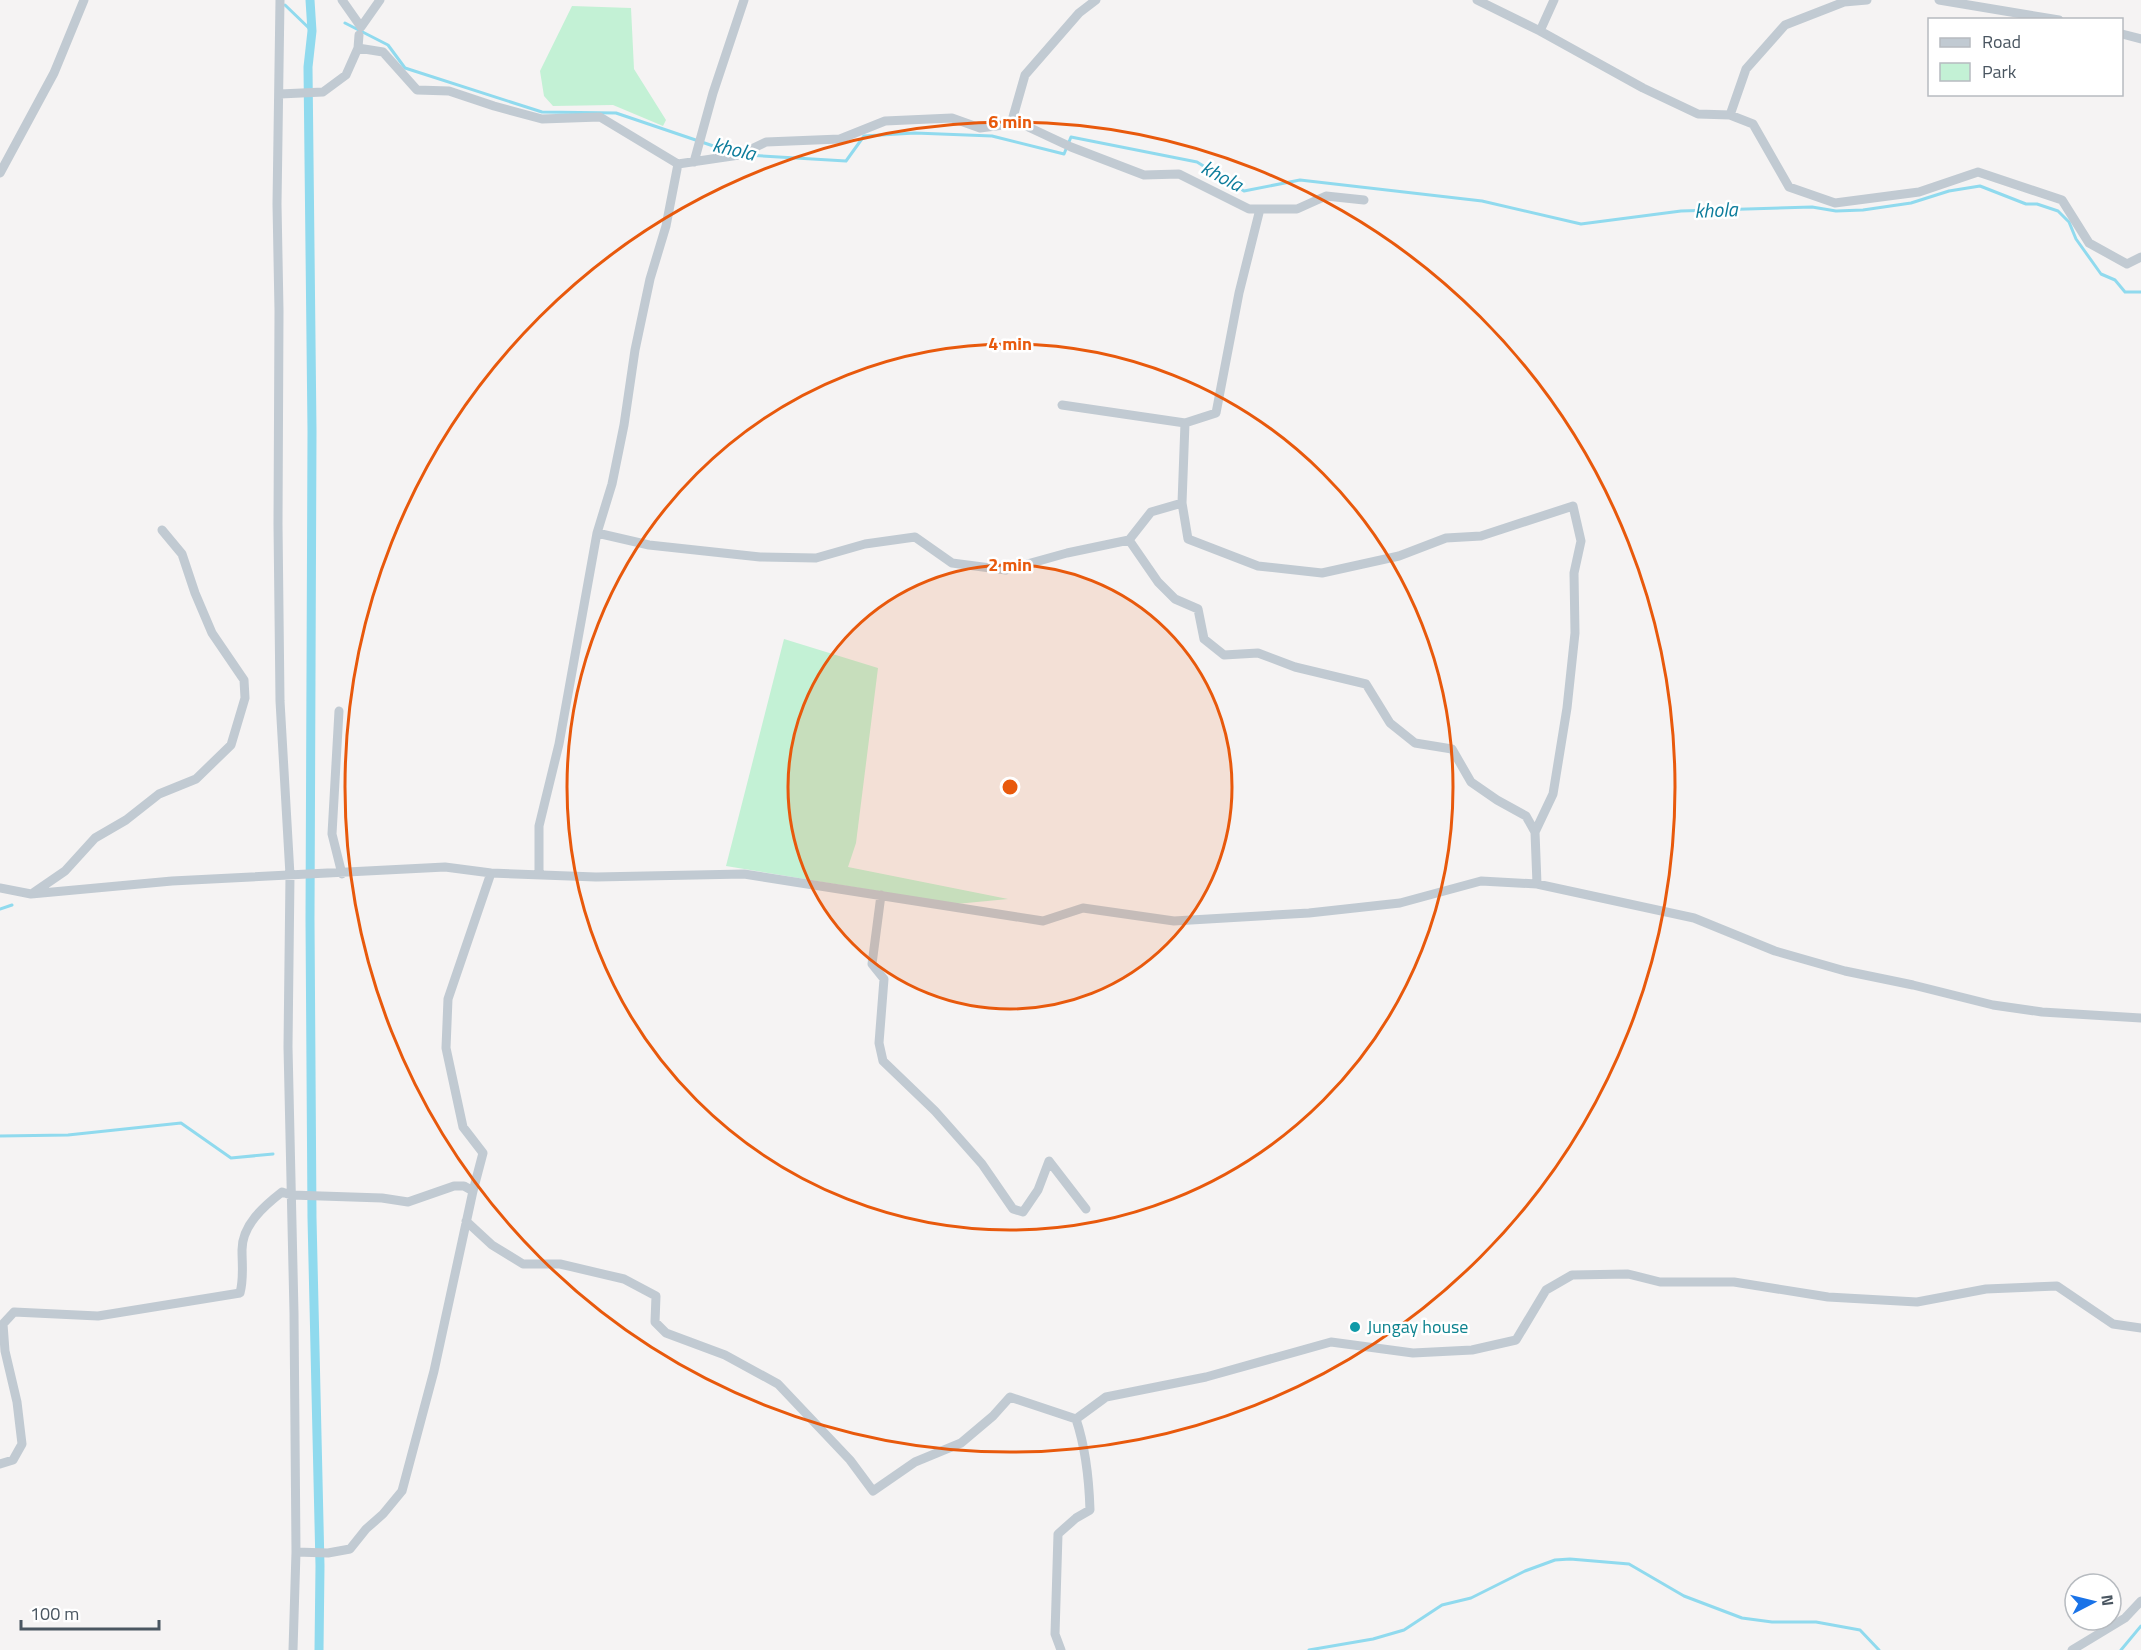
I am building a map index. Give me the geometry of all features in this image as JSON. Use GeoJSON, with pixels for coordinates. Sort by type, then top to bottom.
{"type":"FeatureCollection","features":[{"type":"Feature","properties":{"kind":"street"},"geometry":{"type":"LineString","coordinates":[[0,173],[54,73],[84,0]]}},
{"type":"Feature","properties":{"kind":"street"},"geometry":{"type":"LineString","coordinates":[[280,0],[277,204],[280,701],[290,875],[288,1047],[300,1552],[293,1650]]}},
{"type":"Feature","properties":{"kind":"street"},"geometry":{"type":"LineString","coordinates":[[342,0],[361,27],[380,0]]}},
{"type":"Feature","properties":{"kind":"street"},"geometry":{"type":"LineString","coordinates":[[694,162],[713,93],[744,0]]}},
{"type":"Feature","properties":{"kind":"street"},"geometry":{"type":"LineString","coordinates":[[1011,124],[1025,75],[1079,13],[1095,0]]}},
{"type":"Feature","properties":{"kind":"street"},"geometry":{"type":"LineString","coordinates":[[1477,0],[1643,88],[1698,114],[1730,115],[1753,124],[1789,187],[1835,203],[1919,192],[1978,172],[2062,200],[2089,243],[2127,264],[2141,257]]}},
{"type":"Feature","properties":{"kind":"street"},"geometry":{"type":"LineString","coordinates":[[1539,31],[1554,0]]}},
{"type":"Feature","properties":{"kind":"street"},"geometry":{"type":"LineString","coordinates":[[1730,115],[1746,69],[1785,25],[1844,2],[1867,0]]}},
{"type":"Feature","properties":{"kind":"street"},"geometry":{"type":"LineString","coordinates":[[1939,0],[2047,18]]}},
{"type":"Feature","properties":{"kind":"street"},"geometry":{"type":"LineString","coordinates":[[2123,34],[2141,39]]}},
{"type":"Feature","properties":{"kind":"street"},"geometry":{"type":"LineString","coordinates":[[280,94],[323,92],[346,75],[358,48],[359,35]]}},
{"type":"Feature","properties":{"kind":"street"},"geometry":{"type":"LineString","coordinates":[[358,48],[383,52],[417,90],[449,91],[542,119],[600,117],[678,164],[739,155],[766,142],[840,139],[885,121],[952,118],[980,128],[1011,124],[1024,125],[1067,145],[1144,175],[1179,174],[1249,209],[1297,209],[1326,196],[1364,200]]}},
{"type":"Feature","properties":{"kind":"street"},"geometry":{"type":"LineString","coordinates":[[539,874],[539,826],[559,744],[597,533],[612,484],[624,425],[635,350],[650,279],[666,226],[678,164]]}},
{"type":"Feature","properties":{"kind":"street"},"geometry":{"type":"LineString","coordinates":[[1062,405],[1185,423],[1216,412],[1239,293],[1260,209]]}},
{"type":"Feature","properties":{"kind":"street"},"geometry":{"type":"LineString","coordinates":[[1185,423],[1182,503],[1188,539],[1258,566],[1322,573],[1399,556],[1446,538],[1481,536],[1573,506],[1581,541],[1574,573],[1575,633],[1568,708],[1553,794],[1535,832]]}},
{"type":"Feature","properties":{"kind":"street"},"geometry":{"type":"LineString","coordinates":[[597,533],[649,545],[760,557],[816,558],[865,544],[915,537],[952,563],[1006,570],[1067,553],[1129,540],[1151,512],[1182,503]]}},
{"type":"Feature","properties":{"kind":"street"},"geometry":{"type":"LineString","coordinates":[[31,894],[65,871],[95,838],[126,820],[159,794],[196,779],[231,745],[245,698],[244,680],[212,633],[182,554],[162,530]]}},
{"type":"Feature","properties":{"kind":"street"},"geometry":{"type":"LineString","coordinates":[[1129,540],[1158,582],[1175,599],[1198,609],[1204,639],[1224,655],[1258,653],[1296,667],[1366,684],[1390,723],[1415,743],[1452,749],[1471,782],[1526,816],[1535,832],[1537,884]]}},
{"type":"Feature","properties":{"kind":"street"},"geometry":{"type":"LineString","coordinates":[[339,711],[332,834],[342,874]]}},
{"type":"Feature","properties":{"kind":"street"},"geometry":{"type":"LineString","coordinates":[[0,888],[31,894],[172,881],[445,867],[491,873],[596,877],[744,874],[1043,921],[1083,908],[1174,921],[1309,913],[1400,903],[1480,881],[1537,884],[1695,918],[1775,951],[1845,971],[1993,1005],[2042,1012],[2141,1018]]}},
{"type":"Feature","properties":{"kind":"street"},"geometry":{"type":"LineString","coordinates":[[300,1552],[328,1553],[350,1549],[366,1529],[383,1515],[402,1491],[434,1371],[483,1153],[463,1127],[446,1048],[448,999],[491,873]]}},
{"type":"Feature","properties":{"kind":"street"},"geometry":{"type":"LineString","coordinates":[[881,895],[872,963],[884,979],[879,1042],[883,1061],[935,1111],[974,1155],[1013,1209],[1023,1212],[1038,1190],[1049,1161],[1086,1209]]}},
{"type":"Feature","properties":{"kind":"street"},"geometry":{"type":"LineString","coordinates":[[0,1464],[13,1460],[22,1444],[17,1402],[5,1351],[3,1324],[14,1312],[98,1316],[240,1293],[243,1280],[242,1246],[249,1225],[269,1202],[282,1192],[291,1196],[382,1198],[408,1202],[454,1186],[464,1186],[473,1191]]}},
{"type":"Feature","properties":{"kind":"street"},"geometry":{"type":"LineString","coordinates":[[466,1221],[492,1245],[523,1264],[561,1264],[613,1276],[624,1279],[656,1296],[655,1322],[666,1333],[724,1354],[778,1384],[850,1460],[873,1491],[915,1462],[961,1443],[993,1416],[1010,1397],[1076,1419]]}},
{"type":"Feature","properties":{"kind":"street"},"geometry":{"type":"LineString","coordinates":[[1076,1419],[1106,1398],[1206,1377],[1331,1342],[1413,1353],[1472,1350],[1516,1341],[1546,1290],[1572,1275],[1628,1274],[1660,1282],[1734,1282],[1828,1297],[1917,1302],[1986,1289],[2057,1286],[2113,1324],[2141,1328]]}},
{"type":"Feature","properties":{"kind":"street"},"geometry":{"type":"LineString","coordinates":[[1062,1650],[1055,1634],[1058,1534],[1076,1518],[1090,1510],[1090,1482],[1085,1445],[1076,1419]]}},
{"type":"Feature","properties":{"kind":"street"},"geometry":{"type":"LineString","coordinates":[[2072,1650],[2125,1618],[2141,1601]]}},
{"type":"Feature","properties":{"kind":"green space"},"geometry":{"type":"Polygon","coordinates":[[[572,6],[631,8],[634,69],[666,120],[663,126],[613,105],[553,106],[544,96],[540,71],[572,6]]]}},
{"type":"Feature","properties":{"kind":"green space"},"geometry":{"type":"Polygon","coordinates":[[[784,639],[878,668],[856,843],[848,867],[1008,899],[956,904],[726,866],[784,639]]]}},
{"type":"Feature","properties":{"kind":"waterway"},"geometry":{"type":"LineString","coordinates":[[310,0],[312,31],[308,67],[312,431],[310,919],[312,1218],[320,1566],[319,1650]]}},
{"type":"Feature","properties":{"kind":"waterway","name":"khola"},"geometry":{"type":"LineString","coordinates":[[285,5],[312,31]]}},
{"type":"Feature","properties":{"kind":"waterway","name":"khola"},"geometry":{"type":"LineString","coordinates":[[345,23],[388,45],[405,68],[542,112],[616,113],[734,153]]}},
{"type":"Feature","properties":{"kind":"waterway","name":"khola"},"geometry":{"type":"LineString","coordinates":[[746,155],[846,161],[864,136],[915,133],[992,136],[1064,154],[1071,137],[1197,162],[1244,191],[1300,180],[1482,201],[1581,224],[1681,211],[1812,207],[1836,211],[1863,210],[1911,203],[1949,191],[1980,186],[2026,204],[2037,204],[2058,211],[2069,222],[2076,239],[2101,274],[2115,280],[2125,292],[2141,292]]}},
{"type":"Feature","properties":{"kind":"waterway"},"geometry":{"type":"LineString","coordinates":[[0,909],[12,905]]}},
{"type":"Feature","properties":{"kind":"waterway"},"geometry":{"type":"LineString","coordinates":[[0,1136],[68,1135],[181,1123],[231,1158],[273,1154]]}},
{"type":"Feature","properties":{"kind":"waterway"},"geometry":{"type":"LineString","coordinates":[[1309,1650],[1373,1639],[1404,1630],[1442,1605],[1471,1598],[1525,1571],[1555,1560],[1570,1559],[1629,1564],[1684,1596],[1742,1618],[1772,1622],[1816,1622],[1860,1630],[1879,1650]]}},
{"type":"Feature","properties":{"kind":"waterway"},"geometry":{"type":"LineString","coordinates":[[2121,1650],[2141,1626]]}},
{"type":"Feature","properties":{"kind":"place","name":"Jungay house"},"geometry":{"type":"Point","coordinates":[1355,1327]}}]}
